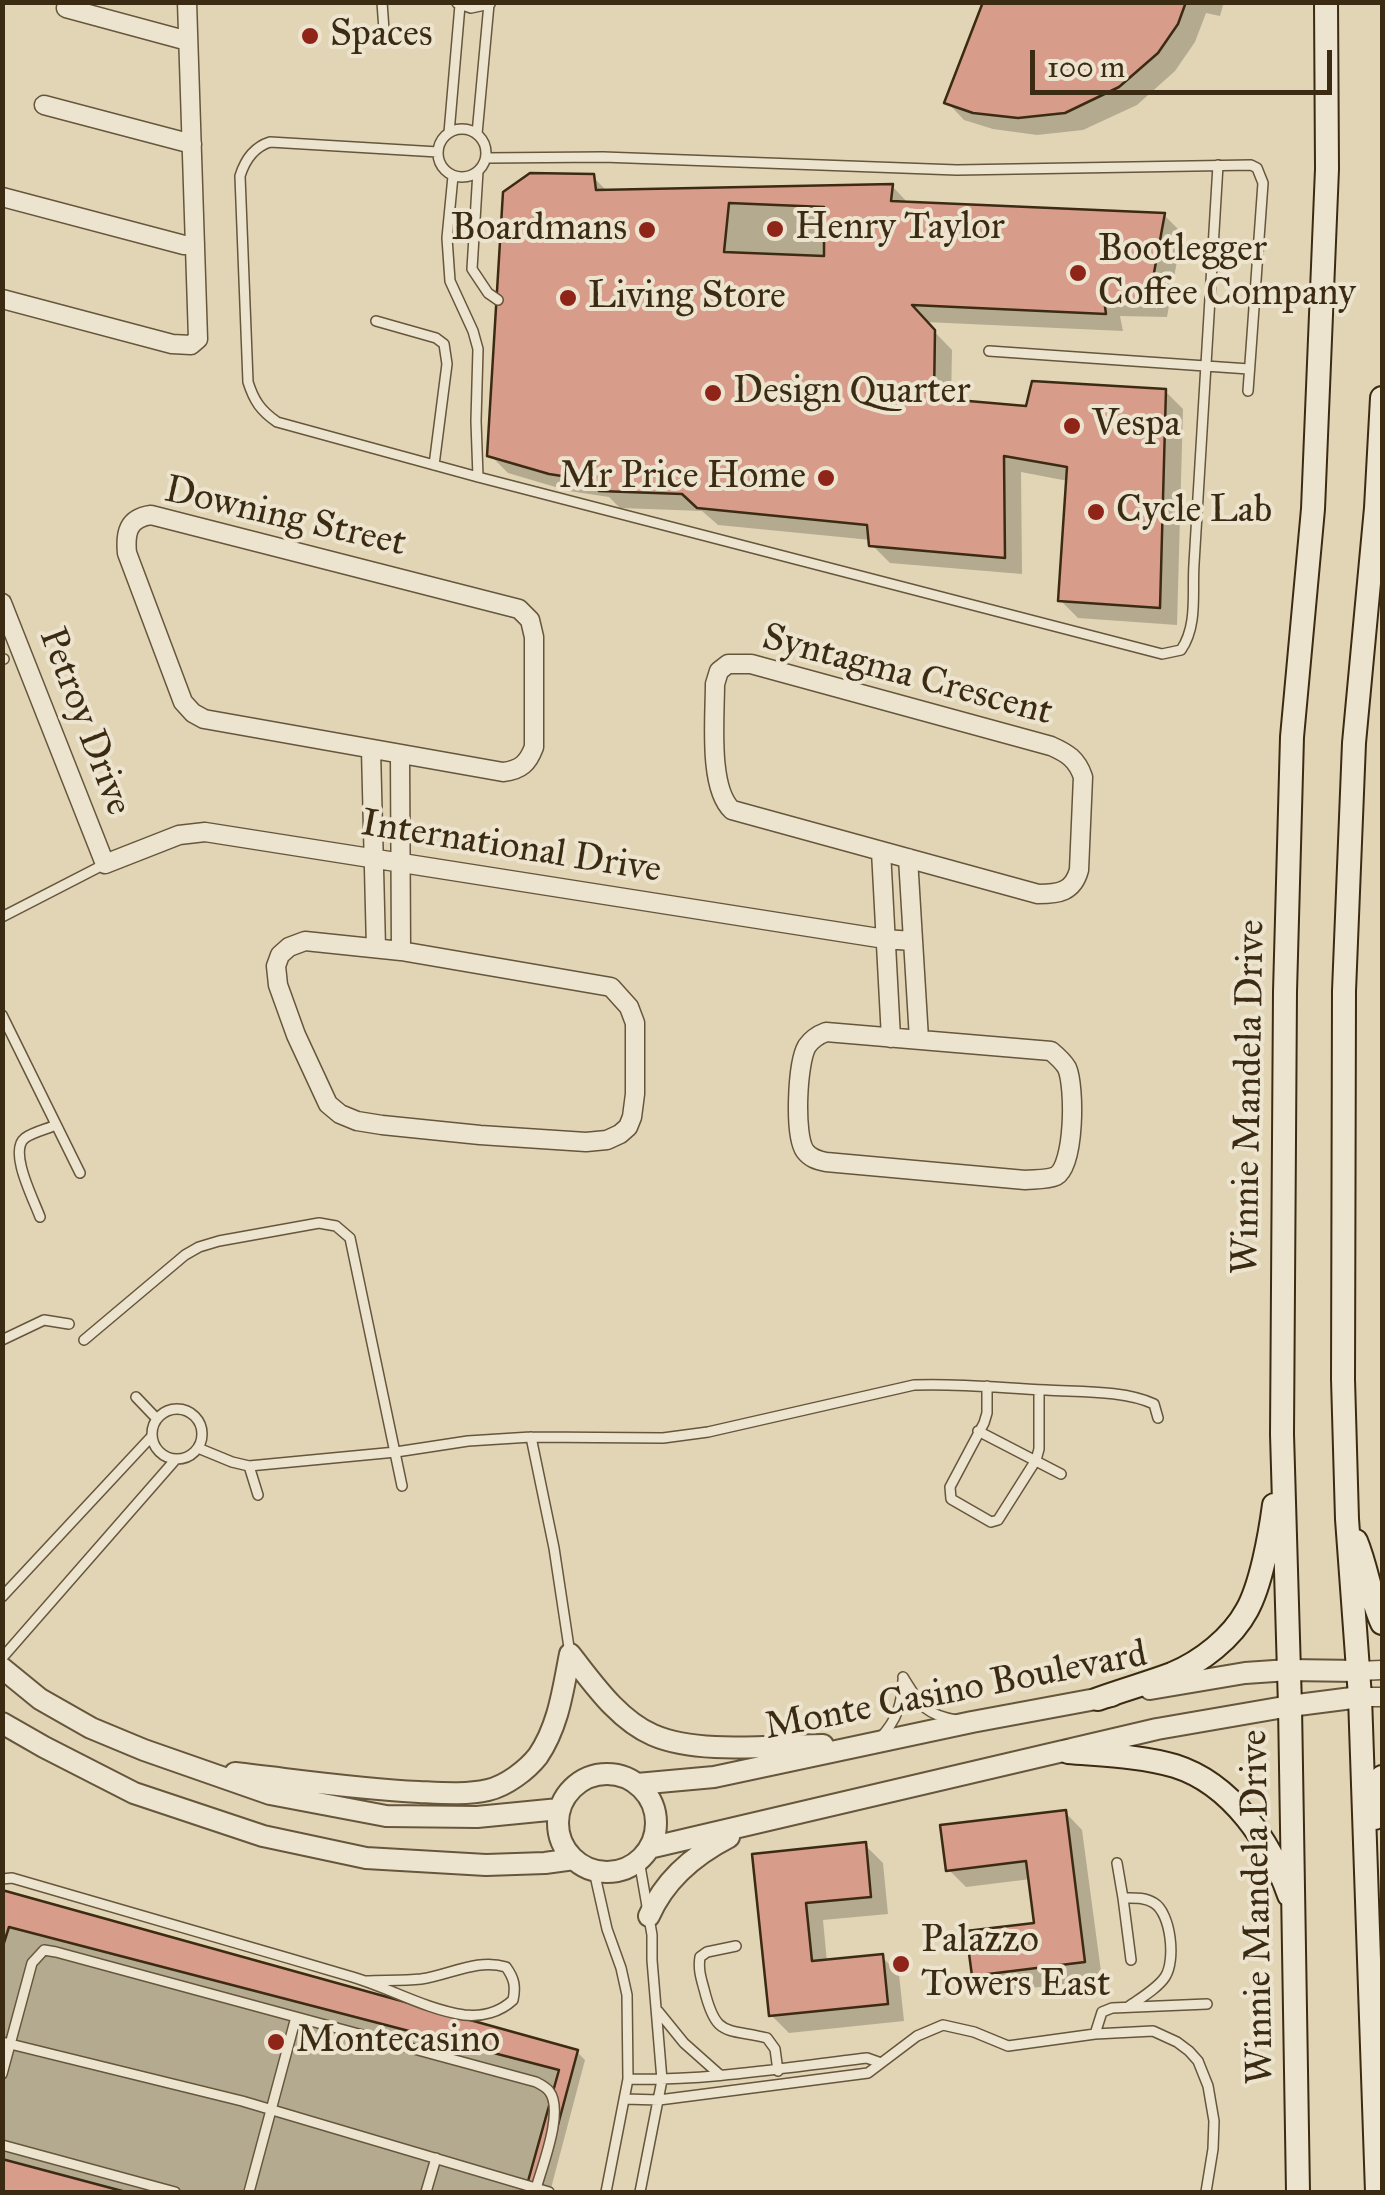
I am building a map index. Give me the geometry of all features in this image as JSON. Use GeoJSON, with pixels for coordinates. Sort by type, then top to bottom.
{"type":"FeatureCollection","features":[{"type":"Feature","properties":{"kind":"main road","name":"Winnie Mandela Drive"},"geometry":{"type":"LineString","coordinates":[[1298,2192],[1282,1434],[1285,992],[1292,737],[1313,509],[1327,169],[1326,2]]}},
{"type":"Feature","properties":{"kind":"main road"},"geometry":{"type":"LineString","coordinates":[[1377,2192],[1367,1867],[1371,1697],[1358,1671],[1347,1519],[1343,1378],[1344,991],[1354,742],[1382,398]]}},
{"type":"Feature","properties":{"kind":"main road"},"geometry":{"type":"LineString","coordinates":[[1098,1699],[1175,1672],[1209,1652],[1232,1632],[1249,1608],[1274,1509],[1282,1434]]}},
{"type":"Feature","properties":{"kind":"main road"},"geometry":{"type":"LineString","coordinates":[[1347,1519],[1365,1562],[1382,1622]]}},
{"type":"Feature","properties":{"kind":"main road"},"geometry":{"type":"LineString","coordinates":[[1068,1752],[1143,1759],[1178,1767],[1213,1784],[1263,1839],[1294,1908]]}},
{"type":"Feature","properties":{"kind":"main road"},"geometry":{"type":"LineString","coordinates":[[1367,1867],[1382,1777]]}},
{"type":"Feature","properties":{"kind":"street"},"geometry":{"type":"LineString","coordinates":[[2,299],[172,344],[191,345],[198,339],[187,2]]}},
{"type":"Feature","properties":{"kind":"street"},"geometry":{"type":"LineString","coordinates":[[66,8],[188,41]]}},
{"type":"Feature","properties":{"kind":"street"},"geometry":{"type":"LineString","coordinates":[[44,105],[192,144]]}},
{"type":"Feature","properties":{"kind":"street"},"geometry":{"type":"LineString","coordinates":[[2,197],[184,245],[195,244]]}},
{"type":"Feature","properties":{"kind":"street","name":"Downing Street"},"geometry":{"type":"LineString","coordinates":[[151,515],[519,609],[526,614],[534,637],[534,747],[523,766],[503,772],[372,750],[204,719],[192,713],[183,702],[127,553],[126,534],[132,523],[140,516],[151,515]]}},
{"type":"Feature","properties":{"kind":"street","name":"Petroy Drive"},"geometry":{"type":"LineString","coordinates":[[2,604],[105,864]]}},
{"type":"Feature","properties":{"kind":"street","name":"Syntagma Crescent"},"geometry":{"type":"LineString","coordinates":[[728,664],[751,664],[1051,746],[1069,754],[1079,766],[1079,870],[1066,891],[1038,894],[881,851],[746,815],[725,803],[716,780],[715,684],[728,664]]}},
{"type":"Feature","properties":{"kind":"street"},"geometry":{"type":"LineString","coordinates":[[372,750],[376,948]]}},
{"type":"Feature","properties":{"kind":"street"},"geometry":{"type":"LineString","coordinates":[[400,755],[401,951]]}},
{"type":"Feature","properties":{"kind":"street","name":"International Drive"},"geometry":{"type":"LineString","coordinates":[[105,864],[179,835],[205,832],[884,940],[912,941]]}},
{"type":"Feature","properties":{"kind":"street"},"geometry":{"type":"LineString","coordinates":[[881,851],[890,1038]]}},
{"type":"Feature","properties":{"kind":"street"},"geometry":{"type":"LineString","coordinates":[[908,858],[919,1039]]}},
{"type":"Feature","properties":{"kind":"street"},"geometry":{"type":"LineString","coordinates":[[305,942],[376,948],[610,987],[628,1007],[635,1023],[636,1094],[628,1127],[607,1140],[586,1142],[382,1125],[340,1114],[328,1104],[296,1034],[278,985],[276,966],[288,947],[305,942]]}},
{"type":"Feature","properties":{"kind":"street"},"geometry":{"type":"LineString","coordinates":[[826,1032],[890,1038],[1051,1051],[1069,1072],[1070,1149],[1061,1172],[1024,1180],[826,1162],[807,1154],[801,1143],[798,1093],[802,1058],[808,1045],[826,1032]]}},
{"type":"Feature","properties":{"kind":"street"},"geometry":{"type":"LineString","coordinates":[[570,1654],[626,1718],[653,1735],[695,1746],[874,1744]]}},
{"type":"Feature","properties":{"kind":"street"},"geometry":{"type":"LineString","coordinates":[[198,1768],[373,1790],[488,1790],[508,1782],[536,1759],[563,1698],[570,1654]]}},
{"type":"Feature","properties":{"kind":"street"},"geometry":{"type":"LineString","coordinates":[[2,1668],[40,1700],[91,1728],[270,1794],[386,1816],[478,1816],[559,1808]]}},
{"type":"Feature","properties":{"kind":"street"},"geometry":{"type":"LineString","coordinates":[[1358,1671],[1382,1670]]}},
{"type":"Feature","properties":{"kind":"street","name":"Monte Casino Boulevard"},"geometry":{"type":"LineString","coordinates":[[637,1784],[714,1776],[972,1722],[1235,1674],[1358,1671]]}},
{"type":"Feature","properties":{"kind":"street","name":"Monte Casino Boulevard"},"geometry":{"type":"LineString","coordinates":[[644,1854],[772,1818],[1158,1730],[1290,1706],[1371,1697]]}},
{"type":"Feature","properties":{"kind":"street"},"geometry":{"type":"LineString","coordinates":[[2,1723],[134,1793],[262,1836],[366,1858],[486,1865],[574,1859]]}},
{"type":"Feature","properties":{"kind":"street"},"geometry":{"type":"LineString","coordinates":[[590,1776],[622,1776],[637,1784],[647,1794],[656,1820],[655,1834],[644,1854],[618,1871],[594,1871],[574,1859],[558,1832],[559,1808],[566,1795],[590,1776]]}},
{"type":"Feature","properties":{"kind":"street"},"geometry":{"type":"LineString","coordinates":[[649,1916],[659,1896],[694,1858],[772,1818]]}},
{"type":"Feature","properties":{"kind":"lane"},"geometry":{"type":"LineString","coordinates":[[382,2],[384,30]]}},
{"type":"Feature","properties":{"kind":"lane"},"geometry":{"type":"LineString","coordinates":[[450,132],[458,4],[471,8],[491,3],[477,134]]}},
{"type":"Feature","properties":{"kind":"lane"},"geometry":{"type":"LineString","coordinates":[[465,129],[484,142],[486,158],[471,176],[453,176],[442,167],[438,152],[450,132],[465,129]]}},
{"type":"Feature","properties":{"kind":"lane"},"geometry":{"type":"LineString","coordinates":[[438,152],[270,142],[251,154],[240,176],[248,382],[262,412],[277,422],[478,477],[1162,654],[1181,650],[1193,620],[1218,165]]}},
{"type":"Feature","properties":{"kind":"lane"},"geometry":{"type":"LineString","coordinates":[[486,158],[603,157],[957,170],[1251,165],[1257,168],[1263,183],[1248,391]]}},
{"type":"Feature","properties":{"kind":"lane"},"geometry":{"type":"LineString","coordinates":[[478,171],[472,269],[488,293],[498,300]]}},
{"type":"Feature","properties":{"kind":"lane"},"geometry":{"type":"LineString","coordinates":[[453,176],[447,238],[450,281],[474,331],[478,349],[478,477]]}},
{"type":"Feature","properties":{"kind":"lane"},"geometry":{"type":"LineString","coordinates":[[376,321],[436,338],[444,344],[447,364],[434,465]]}},
{"type":"Feature","properties":{"kind":"lane"},"geometry":{"type":"LineString","coordinates":[[988,351],[1250,369]]}},
{"type":"Feature","properties":{"kind":"lane"},"geometry":{"type":"LineString","coordinates":[[2,917],[105,864]]}},
{"type":"Feature","properties":{"kind":"lane"},"geometry":{"type":"LineString","coordinates":[[2,1015],[80,1174]]}},
{"type":"Feature","properties":{"kind":"lane"},"geometry":{"type":"LineString","coordinates":[[40,1217],[18,1157],[19,1146],[24,1138],[56,1125]]}},
{"type":"Feature","properties":{"kind":"lane"},"geometry":{"type":"LineString","coordinates":[[84,1340],[199,1247],[319,1222],[336,1226],[350,1238],[402,1486]]}},
{"type":"Feature","properties":{"kind":"lane"},"geometry":{"type":"LineString","coordinates":[[2,1340],[44,1320],[69,1324]]}},
{"type":"Feature","properties":{"kind":"lane"},"geometry":{"type":"LineString","coordinates":[[198,1448],[248,1466],[468,1441],[531,1437],[663,1438],[708,1432],[914,1385],[948,1383],[1144,1399],[1154,1404],[1158,1418]]}},
{"type":"Feature","properties":{"kind":"lane"},"geometry":{"type":"LineString","coordinates":[[988,1386],[987,1414],[949,1495],[991,1522],[998,1520],[1036,1460],[1039,1390]]}},
{"type":"Feature","properties":{"kind":"lane"},"geometry":{"type":"LineString","coordinates":[[136,1397],[157,1420]]}},
{"type":"Feature","properties":{"kind":"lane"},"geometry":{"type":"LineString","coordinates":[[2,1598],[152,1436],[157,1420],[171,1410],[188,1411],[200,1423],[202,1440],[184,1458],[176,1458],[160,1452],[152,1436]]}},
{"type":"Feature","properties":{"kind":"lane"},"geometry":{"type":"LineString","coordinates":[[978,1431],[1061,1474]]}},
{"type":"Feature","properties":{"kind":"lane"},"geometry":{"type":"LineString","coordinates":[[531,1437],[554,1548],[570,1654]]}},
{"type":"Feature","properties":{"kind":"lane"},"geometry":{"type":"LineString","coordinates":[[2,1658],[176,1458]]}},
{"type":"Feature","properties":{"kind":"lane"},"geometry":{"type":"LineString","coordinates":[[248,1466],[258,1495]]}},
{"type":"Feature","properties":{"kind":"lane"},"geometry":{"type":"LineString","coordinates":[[874,1744],[893,1724],[903,1677],[926,1711],[972,1722]]}},
{"type":"Feature","properties":{"kind":"lane"},"geometry":{"type":"LineString","coordinates":[[640,2192],[662,2080],[644,1854]]}},
{"type":"Feature","properties":{"kind":"lane"},"geometry":{"type":"LineString","coordinates":[[1117,1863],[1130,1960]]}},
{"type":"Feature","properties":{"kind":"lane"},"geometry":{"type":"LineString","coordinates":[[594,1871],[627,1995],[628,2079],[606,2192]]}},
{"type":"Feature","properties":{"kind":"lane"},"geometry":{"type":"LineString","coordinates":[[2,1879],[12,1878],[365,1980],[423,2004],[467,2015],[481,2015],[507,2006],[514,2000],[516,1989],[506,1967],[495,1964],[424,1979],[365,1980]]}},
{"type":"Feature","properties":{"kind":"lane"},"geometry":{"type":"LineString","coordinates":[[1123,1898],[1151,1900],[1160,1907],[1167,1920],[1171,1954],[1166,1977],[1128,2007]]}},
{"type":"Feature","properties":{"kind":"lane"},"geometry":{"type":"LineString","coordinates":[[736,1946],[706,1952],[700,1957],[699,1972],[710,2013],[721,2026],[732,2031],[767,2038],[775,2048],[780,2084]]}},
{"type":"Feature","properties":{"kind":"lane"},"geometry":{"type":"LineString","coordinates":[[2,2074],[7,2044],[32,1963],[44,1950],[536,2082],[547,2088],[555,2108],[535,2191]]}},
{"type":"Feature","properties":{"kind":"lane"},"geometry":{"type":"LineString","coordinates":[[1095,2034],[1102,2012],[1112,2008],[1207,2004]]}},
{"type":"Feature","properties":{"kind":"lane"},"geometry":{"type":"LineString","coordinates":[[656,2009],[684,2043],[721,2075]]}},
{"type":"Feature","properties":{"kind":"lane"},"geometry":{"type":"LineString","coordinates":[[249,2192],[296,2018]]}},
{"type":"Feature","properties":{"kind":"lane"},"geometry":{"type":"LineString","coordinates":[[625,2098],[659,2100],[868,2073],[917,2036],[943,2026],[974,2032],[1008,2046],[1153,2031],[1177,2042],[1198,2061],[1208,2086],[1214,2120],[1206,2192]]}},
{"type":"Feature","properties":{"kind":"lane"},"geometry":{"type":"LineString","coordinates":[[7,2044],[272,2110],[535,2191],[549,2192]]}},
{"type":"Feature","properties":{"kind":"lane"},"geometry":{"type":"LineString","coordinates":[[628,2079],[721,2075],[867,2058],[881,2063]]}},
{"type":"Feature","properties":{"kind":"lane"},"geometry":{"type":"LineString","coordinates":[[2,2145],[175,2192]]}},
{"type":"Feature","properties":{"kind":"lane"},"geometry":{"type":"LineString","coordinates":[[426,2192],[436,2158]]}},
{"type":"Feature","properties":{"kind":"building"},"geometry":{"type":"Polygon","coordinates":[[[983,2],[1186,2],[1178,24],[1158,53],[1119,87],[1065,113],[1018,118],[973,113],[944,103],[983,2]]]}},
{"type":"Feature","properties":{"kind":"building","name":"Design Quarter"},"geometry":{"type":"Polygon","coordinates":[[[530,173],[594,174],[596,190],[893,184],[891,201],[1165,213],[1149,300],[1104,299],[1106,314],[912,305],[935,330],[934,398],[1026,406],[1032,381],[1166,389],[1160,608],[1058,601],[1067,467],[1004,456],[1005,558],[869,546],[867,525],[697,508],[682,494],[599,491],[594,481],[549,474],[487,456],[503,192],[530,173]]]}},
{"type":"Feature","properties":{"kind":"building","name":"Henry Taylor"},"geometry":{"type":"Polygon","coordinates":[[[729,203],[824,207],[824,256],[724,252],[729,203]]]}},
{"type":"Feature","properties":{"kind":"building"},"geometry":{"type":"Polygon","coordinates":[[[1066,1810],[1085,1962],[972,1976],[966,1931],[1034,1923],[1026,1861],[946,1871],[940,1825],[1066,1810]]]}},
{"type":"Feature","properties":{"kind":"building"},"geometry":{"type":"Polygon","coordinates":[[[866,1842],[871,1897],[806,1903],[812,1961],[883,1954],[888,2004],[769,2016],[752,1854],[866,1842]]]}},
{"type":"Feature","properties":{"kind":"building","name":"Montecasino"},"geometry":{"type":"Polygon","coordinates":[[[2,1890],[578,2050],[540,2192],[2,2192],[2,1890]]]}},
{"type":"Feature","properties":{"kind":"building","name":"Montecasino"},"geometry":{"type":"Polygon","coordinates":[[[9,1927],[559,2070],[525,2192],[126,2192],[2,2159],[2,1949],[9,1927]]]}},
{"type":"Feature","properties":{"kind":"place","name":"Spaces"},"geometry":{"type":"Point","coordinates":[310,36]}},
{"type":"Feature","properties":{"kind":"place","name":"Henry Taylor"},"geometry":{"type":"Point","coordinates":[775,229]}},
{"type":"Feature","properties":{"kind":"place","name":"Boardmans"},"geometry":{"type":"Point","coordinates":[647,230]}},
{"type":"Feature","properties":{"kind":"place","name":"Bootlegger Coffee Company"},"geometry":{"type":"Point","coordinates":[1078,273]}},
{"type":"Feature","properties":{"kind":"place","name":"Living Store"},"geometry":{"type":"Point","coordinates":[568,298]}},
{"type":"Feature","properties":{"kind":"place","name":"Design Quarter"},"geometry":{"type":"Point","coordinates":[713,393]}},
{"type":"Feature","properties":{"kind":"place","name":"Vespa"},"geometry":{"type":"Point","coordinates":[1072,426]}},
{"type":"Feature","properties":{"kind":"place","name":"Mr Price Home"},"geometry":{"type":"Point","coordinates":[826,478]}},
{"type":"Feature","properties":{"kind":"place","name":"Cycle Lab"},"geometry":{"type":"Point","coordinates":[1096,512]}},
{"type":"Feature","properties":{"kind":"place","name":"Palazzo Towers East"},"geometry":{"type":"Point","coordinates":[901,1964]}},
{"type":"Feature","properties":{"kind":"place","name":"Montecasino"},"geometry":{"type":"Point","coordinates":[276,2042]}}]}
